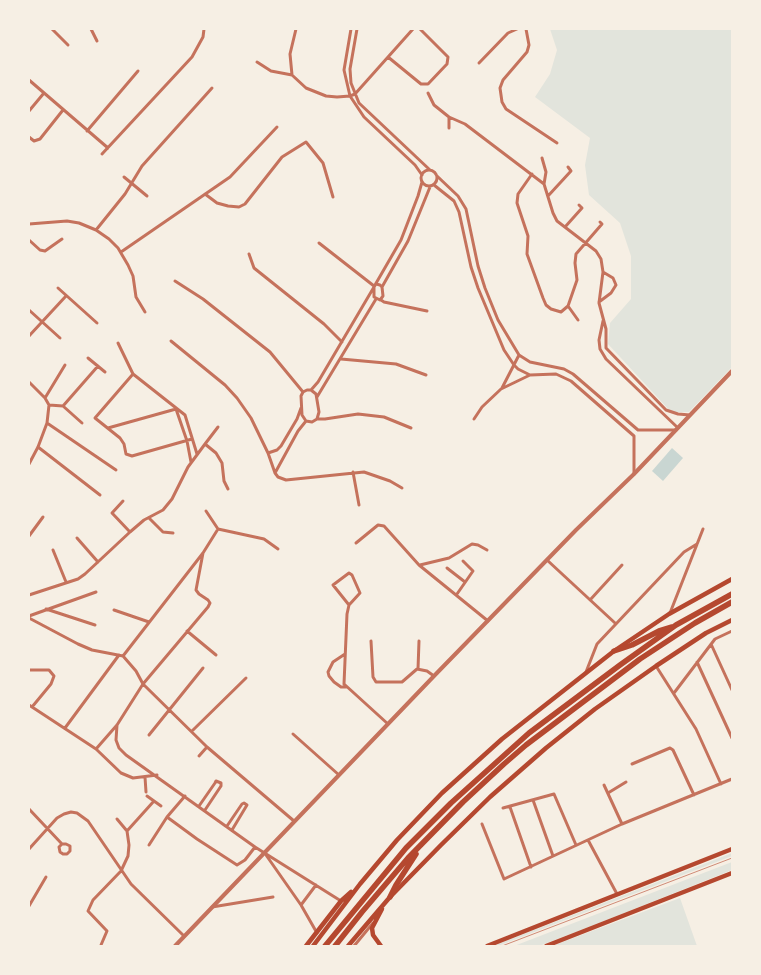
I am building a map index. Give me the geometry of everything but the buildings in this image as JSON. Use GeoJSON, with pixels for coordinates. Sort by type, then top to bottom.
{"type":"FeatureCollection","features":[{"type":"Feature","properties":{"kind":"highway"},"geometry":{"type":"LineString","coordinates":[[325,946],[406,848],[451,803],[529,733],[620,664],[676,626],[732,594]]}},
{"type":"Feature","properties":{"kind":"highway"},"geometry":{"type":"LineString","coordinates":[[335,946],[420,846],[463,802],[526,745],[640,659],[695,623],[732,602]]}},
{"type":"Feature","properties":{"kind":"highway"},"geometry":{"type":"LineString","coordinates":[[614,651],[632,645],[659,631],[676,626]]}},
{"type":"Feature","properties":{"kind":"highway"},"geometry":{"type":"LineString","coordinates":[[390,897],[420,846]]}},
{"type":"Feature","properties":{"kind":"main road"},"geometry":{"type":"LineString","coordinates":[[313,946],[360,884],[397,840],[442,793],[502,740],[614,651],[670,614],[732,579]]}},
{"type":"Feature","properties":{"kind":"main road"},"geometry":{"type":"LineString","coordinates":[[348,946],[390,897],[490,797],[546,748],[595,709],[656,666],[732,620]]}},
{"type":"Feature","properties":{"kind":"main road"},"geometry":{"type":"LineString","coordinates":[[487,946],[732,849]]}},
{"type":"Feature","properties":{"kind":"main road"},"geometry":{"type":"LineString","coordinates":[[546,946],[732,874]]}},
{"type":"Feature","properties":{"kind":"main road"},"geometry":{"type":"LineString","coordinates":[[306,946],[341,901],[360,884]]}},
{"type":"Feature","properties":{"kind":"main road"},"geometry":{"type":"LineString","coordinates":[[381,946],[372,932],[373,922],[384,904]]}},
{"type":"Feature","properties":{"kind":"street"},"geometry":{"type":"LineString","coordinates":[[52,29],[68,45]]}},
{"type":"Feature","properties":{"kind":"street"},"geometry":{"type":"LineString","coordinates":[[91,29],[97,41]]}},
{"type":"Feature","properties":{"kind":"street"},"geometry":{"type":"LineString","coordinates":[[102,154],[192,57],[203,37],[204,29]]}},
{"type":"Feature","properties":{"kind":"street"},"geometry":{"type":"LineString","coordinates":[[296,29],[290,54],[292,75],[298,82],[316,92],[337,97],[355,94],[413,29]]}},
{"type":"Feature","properties":{"kind":"street"},"geometry":{"type":"LineString","coordinates":[[303,392],[311,390],[318,382],[401,240],[422,182],[422,175],[415,164],[364,117],[350,96],[344,70],[351,29]]}},
{"type":"Feature","properties":{"kind":"street"},"geometry":{"type":"LineString","coordinates":[[357,29],[350,68],[355,94],[359,102],[372,117],[458,196],[466,209],[478,266],[485,288],[498,320],[519,355],[541,366],[564,369],[573,374],[638,430]]}},
{"type":"Feature","properties":{"kind":"street"},"geometry":{"type":"LineString","coordinates":[[388,57],[421,84],[428,84],[447,64],[448,57],[420,29]]}},
{"type":"Feature","properties":{"kind":"street"},"geometry":{"type":"LineString","coordinates":[[479,63],[508,33],[517,29]]}},
{"type":"Feature","properties":{"kind":"street"},"geometry":{"type":"LineString","coordinates":[[526,29],[529,45],[527,52],[503,80],[500,88],[502,102],[506,109],[558,143]]}},
{"type":"Feature","properties":{"kind":"street"},"geometry":{"type":"LineString","coordinates":[[257,62],[271,71],[292,75]]}},
{"type":"Feature","properties":{"kind":"street"},"geometry":{"type":"LineString","coordinates":[[87,131],[138,71]]}},
{"type":"Feature","properties":{"kind":"street"},"geometry":{"type":"LineString","coordinates":[[29,80],[108,148]]}},
{"type":"Feature","properties":{"kind":"street"},"geometry":{"type":"LineString","coordinates":[[96,230],[125,194],[142,166],[212,88]]}},
{"type":"Feature","properties":{"kind":"street"},"geometry":{"type":"LineString","coordinates":[[29,111],[44,93]]}},
{"type":"Feature","properties":{"kind":"street"},"geometry":{"type":"LineString","coordinates":[[428,93],[434,105],[449,117],[465,124],[544,184]]}},
{"type":"Feature","properties":{"kind":"street"},"geometry":{"type":"LineString","coordinates":[[29,137],[37,141],[63,110]]}},
{"type":"Feature","properties":{"kind":"street"},"geometry":{"type":"LineString","coordinates":[[449,117],[449,128]]}},
{"type":"Feature","properties":{"kind":"street"},"geometry":{"type":"LineString","coordinates":[[120,252],[230,177],[277,127]]}},
{"type":"Feature","properties":{"kind":"street"},"geometry":{"type":"LineString","coordinates":[[205,194],[217,203],[228,206],[239,207],[245,204],[282,157],[306,142],[323,163],[333,197]]}},
{"type":"Feature","properties":{"kind":"street"},"geometry":{"type":"LineString","coordinates":[[542,158],[546,172],[544,184],[553,214],[565,227],[596,251],[601,259],[603,272],[599,303],[606,329],[606,348],[666,410],[678,414],[691,414]]}},
{"type":"Feature","properties":{"kind":"street"},"geometry":{"type":"LineString","coordinates":[[548,196],[571,171],[568,167]]}},
{"type":"Feature","properties":{"kind":"street"},"geometry":{"type":"LineString","coordinates":[[422,175],[427,170],[430,170]]}},
{"type":"Feature","properties":{"kind":"street"},"geometry":{"type":"LineString","coordinates":[[532,174],[517,198],[528,236],[528,254],[546,304],[556,311],[561,312],[568,306],[577,280],[576,254],[602,224],[600,222]]}},
{"type":"Feature","properties":{"kind":"street"},"geometry":{"type":"LineString","coordinates":[[381,300],[383,296],[382,287],[408,240],[432,186],[438,180],[438,176]]}},
{"type":"Feature","properties":{"kind":"street"},"geometry":{"type":"LineString","coordinates":[[124,177],[147,196]]}},
{"type":"Feature","properties":{"kind":"street"},"geometry":{"type":"LineString","coordinates":[[422,182],[427,186],[432,186],[454,201],[459,212],[471,267],[501,343],[514,365],[530,375]]}},
{"type":"Feature","properties":{"kind":"street"},"geometry":{"type":"LineString","coordinates":[[565,227],[582,208],[579,205]]}},
{"type":"Feature","properties":{"kind":"street"},"geometry":{"type":"LineString","coordinates":[[29,224],[67,221],[88,226],[109,239],[120,252],[133,276],[136,298],[145,312]]}},
{"type":"Feature","properties":{"kind":"street"},"geometry":{"type":"LineString","coordinates":[[29,240],[40,250],[45,251],[62,239]]}},
{"type":"Feature","properties":{"kind":"street"},"geometry":{"type":"LineString","coordinates":[[317,397],[376,299],[374,286],[319,243]]}},
{"type":"Feature","properties":{"kind":"street"},"geometry":{"type":"LineString","coordinates":[[249,254],[254,268],[324,324],[342,342]]}},
{"type":"Feature","properties":{"kind":"street"},"geometry":{"type":"LineString","coordinates":[[599,303],[616,285],[613,278],[603,272]]}},
{"type":"Feature","properties":{"kind":"street"},"geometry":{"type":"LineString","coordinates":[[175,281],[203,299],[270,352],[303,392]]}},
{"type":"Feature","properties":{"kind":"street"},"geometry":{"type":"LineString","coordinates":[[374,286],[379,284],[382,287]]}},
{"type":"Feature","properties":{"kind":"street"},"geometry":{"type":"LineString","coordinates":[[58,288],[97,323]]}},
{"type":"Feature","properties":{"kind":"street"},"geometry":{"type":"LineString","coordinates":[[29,336],[66,296]]}},
{"type":"Feature","properties":{"kind":"street"},"geometry":{"type":"LineString","coordinates":[[376,299],[427,311]]}},
{"type":"Feature","properties":{"kind":"street"},"geometry":{"type":"LineString","coordinates":[[568,306],[578,320]]}},
{"type":"Feature","properties":{"kind":"street"},"geometry":{"type":"LineString","coordinates":[[29,310],[60,338]]}},
{"type":"Feature","properties":{"kind":"street"},"geometry":{"type":"LineString","coordinates":[[603,320],[599,340],[600,349],[606,359],[677,429]]}},
{"type":"Feature","properties":{"kind":"street"},"geometry":{"type":"LineString","coordinates":[[171,341],[225,385],[237,398],[251,418],[268,453],[274,473],[278,477],[286,480],[364,472],[376,475],[402,488]]}},
{"type":"Feature","properties":{"kind":"street"},"geometry":{"type":"LineString","coordinates":[[118,343],[132,374],[185,415],[197,454]]}},
{"type":"Feature","properties":{"kind":"street"},"geometry":{"type":"LineString","coordinates":[[501,389],[519,355]]}},
{"type":"Feature","properties":{"kind":"street"},"geometry":{"type":"LineString","coordinates":[[88,358],[105,372]]}},
{"type":"Feature","properties":{"kind":"street"},"geometry":{"type":"LineString","coordinates":[[341,359],[396,364],[426,375]]}},
{"type":"Feature","properties":{"kind":"street"},"geometry":{"type":"LineString","coordinates":[[45,398],[65,365]]}},
{"type":"Feature","properties":{"kind":"street"},"geometry":{"type":"LineString","coordinates":[[63,406],[98,366]]}},
{"type":"Feature","properties":{"kind":"street"},"geometry":{"type":"LineString","coordinates":[[174,946],[547,560],[634,474],[732,370]]}},
{"type":"Feature","properties":{"kind":"street"},"geometry":{"type":"LineString","coordinates":[[132,374],[96,418],[120,438],[128,456],[192,440]]}},
{"type":"Feature","properties":{"kind":"street"},"geometry":{"type":"LineString","coordinates":[[474,420],[482,407],[501,389],[530,375],[556,374],[570,381],[634,436]]}},
{"type":"Feature","properties":{"kind":"street"},"geometry":{"type":"LineString","coordinates":[[29,382],[45,398],[48,405],[47,423],[38,448],[29,464]]}},
{"type":"Feature","properties":{"kind":"street"},"geometry":{"type":"LineString","coordinates":[[311,390],[317,397],[319,412],[317,419]]}},
{"type":"Feature","properties":{"kind":"street"},"geometry":{"type":"LineString","coordinates":[[303,392],[301,396],[302,416],[306,421],[312,422],[317,419],[325,420],[358,414],[384,417],[412,428]]}},
{"type":"Feature","properties":{"kind":"street"},"geometry":{"type":"LineString","coordinates":[[48,405],[63,406],[82,423]]}},
{"type":"Feature","properties":{"kind":"street"},"geometry":{"type":"LineString","coordinates":[[108,428],[176,408]]}},
{"type":"Feature","properties":{"kind":"street"},"geometry":{"type":"LineString","coordinates":[[176,408],[187,441],[191,462]]}},
{"type":"Feature","properties":{"kind":"street"},"geometry":{"type":"LineString","coordinates":[[268,453],[282,446],[302,408]]}},
{"type":"Feature","properties":{"kind":"street"},"geometry":{"type":"LineString","coordinates":[[622,426],[626,425],[627,420]]}},
{"type":"Feature","properties":{"kind":"street"},"geometry":{"type":"LineString","coordinates":[[274,473],[298,431],[306,421]]}},
{"type":"Feature","properties":{"kind":"street"},"geometry":{"type":"LineString","coordinates":[[47,423],[116,470]]}},
{"type":"Feature","properties":{"kind":"street"},"geometry":{"type":"LineString","coordinates":[[29,595],[85,574],[144,520],[162,510],[172,499],[180,479],[191,462],[218,427]]}},
{"type":"Feature","properties":{"kind":"street"},"geometry":{"type":"LineString","coordinates":[[634,474],[634,432],[638,430],[677,429]]}},
{"type":"Feature","properties":{"kind":"street"},"geometry":{"type":"LineString","coordinates":[[205,444],[216,453],[222,463],[224,481],[228,489]]}},
{"type":"Feature","properties":{"kind":"street"},"geometry":{"type":"LineString","coordinates":[[38,448],[100,495]]}},
{"type":"Feature","properties":{"kind":"street"},"geometry":{"type":"LineString","coordinates":[[353,472],[359,505]]}},
{"type":"Feature","properties":{"kind":"street"},"geometry":{"type":"LineString","coordinates":[[123,501],[112,513],[130,532]]}},
{"type":"Feature","properties":{"kind":"street"},"geometry":{"type":"LineString","coordinates":[[206,511],[218,529],[264,539],[278,549]]}},
{"type":"Feature","properties":{"kind":"street"},"geometry":{"type":"LineString","coordinates":[[29,536],[43,517]]}},
{"type":"Feature","properties":{"kind":"street"},"geometry":{"type":"LineString","coordinates":[[150,518],[163,532],[173,533]]}},
{"type":"Feature","properties":{"kind":"street"},"geometry":{"type":"LineString","coordinates":[[356,543],[381,524],[419,565],[457,594],[488,622]]}},
{"type":"Feature","properties":{"kind":"street"},"geometry":{"type":"LineString","coordinates":[[65,728],[203,553],[218,529]]}},
{"type":"Feature","properties":{"kind":"street"},"geometry":{"type":"LineString","coordinates":[[670,614],[703,529]]}},
{"type":"Feature","properties":{"kind":"street"},"geometry":{"type":"LineString","coordinates":[[77,538],[98,562]]}},
{"type":"Feature","properties":{"kind":"street"},"geometry":{"type":"LineString","coordinates":[[419,565],[449,558],[472,544],[487,550]]}},
{"type":"Feature","properties":{"kind":"street"},"geometry":{"type":"LineString","coordinates":[[585,675],[597,644],[684,552],[697,544]]}},
{"type":"Feature","properties":{"kind":"street"},"geometry":{"type":"LineString","coordinates":[[53,550],[66,582]]}},
{"type":"Feature","properties":{"kind":"street"},"geometry":{"type":"LineString","coordinates":[[96,749],[117,725],[143,684],[210,603],[196,590],[203,553]]}},
{"type":"Feature","properties":{"kind":"street"},"geometry":{"type":"LineString","coordinates":[[547,560],[615,623]]}},
{"type":"Feature","properties":{"kind":"street"},"geometry":{"type":"LineString","coordinates":[[457,594],[473,571],[463,561]]}},
{"type":"Feature","properties":{"kind":"street"},"geometry":{"type":"LineString","coordinates":[[590,600],[622,565]]}},
{"type":"Feature","properties":{"kind":"street"},"geometry":{"type":"LineString","coordinates":[[447,568],[465,582]]}},
{"type":"Feature","properties":{"kind":"street"},"geometry":{"type":"LineString","coordinates":[[350,604],[333,585],[349,573],[352,575],[360,593],[350,604],[347,614],[344,684],[388,724]]}},
{"type":"Feature","properties":{"kind":"street"},"geometry":{"type":"LineString","coordinates":[[29,617],[46,609],[96,592]]}},
{"type":"Feature","properties":{"kind":"street"},"geometry":{"type":"LineString","coordinates":[[46,609],[95,625]]}},
{"type":"Feature","properties":{"kind":"street"},"geometry":{"type":"LineString","coordinates":[[114,610],[149,622]]}},
{"type":"Feature","properties":{"kind":"street"},"geometry":{"type":"LineString","coordinates":[[29,617],[92,650],[121,656],[136,671],[143,684],[207,748],[294,822]]}},
{"type":"Feature","properties":{"kind":"street"},"geometry":{"type":"LineString","coordinates":[[187,631],[216,656]]}},
{"type":"Feature","properties":{"kind":"street"},"geometry":{"type":"LineString","coordinates":[[674,693],[715,639],[732,631]]}},
{"type":"Feature","properties":{"kind":"street"},"geometry":{"type":"LineString","coordinates":[[371,641],[373,677],[376,682],[402,682],[413,670],[418,669],[427,671],[434,676]]}},
{"type":"Feature","properties":{"kind":"street"},"geometry":{"type":"LineString","coordinates":[[418,669],[419,641]]}},
{"type":"Feature","properties":{"kind":"street"},"geometry":{"type":"LineString","coordinates":[[711,644],[732,690]]}},
{"type":"Feature","properties":{"kind":"street"},"geometry":{"type":"LineString","coordinates":[[346,654],[334,662],[328,672],[334,682],[341,687],[347,687]]}},
{"type":"Feature","properties":{"kind":"street"},"geometry":{"type":"LineString","coordinates":[[697,662],[732,738]]}},
{"type":"Feature","properties":{"kind":"street"},"geometry":{"type":"LineString","coordinates":[[656,666],[696,729],[721,784]]}},
{"type":"Feature","properties":{"kind":"street"},"geometry":{"type":"LineString","coordinates":[[149,735],[203,668]]}},
{"type":"Feature","properties":{"kind":"street"},"geometry":{"type":"LineString","coordinates":[[29,670],[49,670],[54,676],[54,680],[30,706],[96,749],[122,773],[132,778],[157,775]]}},
{"type":"Feature","properties":{"kind":"street"},"geometry":{"type":"LineString","coordinates":[[192,731],[246,678]]}},
{"type":"Feature","properties":{"kind":"street"},"geometry":{"type":"LineString","coordinates":[[117,725],[116,740],[119,748],[255,847],[341,901]]}},
{"type":"Feature","properties":{"kind":"street"},"geometry":{"type":"LineString","coordinates":[[293,734],[339,775]]}},
{"type":"Feature","properties":{"kind":"street"},"geometry":{"type":"LineString","coordinates":[[199,756],[207,748]]}},
{"type":"Feature","properties":{"kind":"street"},"geometry":{"type":"LineString","coordinates":[[632,764],[670,748],[673,750],[694,795]]}},
{"type":"Feature","properties":{"kind":"street"},"geometry":{"type":"LineString","coordinates":[[145,777],[147,794],[161,806]]}},
{"type":"Feature","properties":{"kind":"street"},"geometry":{"type":"LineString","coordinates":[[482,824],[504,879],[622,824],[732,779]]}},
{"type":"Feature","properties":{"kind":"street"},"geometry":{"type":"LineString","coordinates":[[199,806],[215,782],[221,784],[205,810]]}},
{"type":"Feature","properties":{"kind":"street"},"geometry":{"type":"LineString","coordinates":[[608,793],[626,782]]}},
{"type":"Feature","properties":{"kind":"street"},"geometry":{"type":"LineString","coordinates":[[604,785],[622,824]]}},
{"type":"Feature","properties":{"kind":"street"},"geometry":{"type":"LineString","coordinates":[[503,808],[554,794],[576,845]]}},
{"type":"Feature","properties":{"kind":"street"},"geometry":{"type":"LineString","coordinates":[[149,845],[167,817],[185,796]]}},
{"type":"Feature","properties":{"kind":"street"},"geometry":{"type":"LineString","coordinates":[[533,800],[553,856]]}},
{"type":"Feature","properties":{"kind":"street"},"geometry":{"type":"LineString","coordinates":[[127,832],[154,801]]}},
{"type":"Feature","properties":{"kind":"street"},"geometry":{"type":"LineString","coordinates":[[227,826],[242,804],[247,805],[232,830]]}},
{"type":"Feature","properties":{"kind":"street"},"geometry":{"type":"LineString","coordinates":[[510,806],[531,867]]}},
{"type":"Feature","properties":{"kind":"street"},"geometry":{"type":"LineString","coordinates":[[29,810],[62,844]]}},
{"type":"Feature","properties":{"kind":"street"},"geometry":{"type":"LineString","coordinates":[[29,849],[57,818],[71,812],[77,813],[88,821],[131,884],[184,936]]}},
{"type":"Feature","properties":{"kind":"street"},"geometry":{"type":"LineString","coordinates":[[167,817],[237,865],[245,860],[255,847]]}},
{"type":"Feature","properties":{"kind":"street"},"geometry":{"type":"LineString","coordinates":[[101,945],[107,931],[88,911],[93,900],[121,871],[130,852],[127,832],[117,819]]}},
{"type":"Feature","properties":{"kind":"street"},"geometry":{"type":"LineString","coordinates":[[588,840],[617,895]]}},
{"type":"Feature","properties":{"kind":"street"},"geometry":{"type":"LineString","coordinates":[[264,852],[301,905],[319,939]]}},
{"type":"Feature","properties":{"kind":"street"},"geometry":{"type":"LineString","coordinates":[[29,906],[46,877]]}},
{"type":"Feature","properties":{"kind":"street"},"geometry":{"type":"LineString","coordinates":[[301,905],[316,886]]}},
{"type":"Feature","properties":{"kind":"street"},"geometry":{"type":"LineString","coordinates":[[212,907],[274,897]]}},
{"type":"Feature","properties":{"kind":"street"},"geometry":{"type":"LineString","coordinates":[[354,946],[373,922]]}},
{"type":"Feature","properties":{"kind":"shaded area"},"geometry":{"type":"Polygon","coordinates":[[[550,29],[732,29],[732,367],[689,412],[671,412],[608,344],[610,323],[631,299],[631,256],[620,223],[589,195],[585,165],[590,138],[535,97],[550,74],[557,50],[550,29]]]}},
{"type":"Feature","properties":{"kind":"shaded area"},"geometry":{"type":"Polygon","coordinates":[[[672,448],[683,458],[663,481],[652,471],[672,448]]]}},
{"type":"Feature","properties":{"kind":"shaded area"},"geometry":{"type":"Polygon","coordinates":[[[732,853],[732,856],[498,946],[493,946],[732,853]]]}},
{"type":"Feature","properties":{"kind":"shaded area"},"geometry":{"type":"Polygon","coordinates":[[[732,862],[732,870],[589,927],[539,946],[514,946],[732,862]]]}},
{"type":"Feature","properties":{"kind":"shaded area"},"geometry":{"type":"Polygon","coordinates":[[[680,898],[697,946],[552,946],[680,898]]]}},
{"type":"Feature","properties":{"kind":"tram line"},"geometry":{"type":"LineString","coordinates":[[502,946],[732,858]]}}]}
